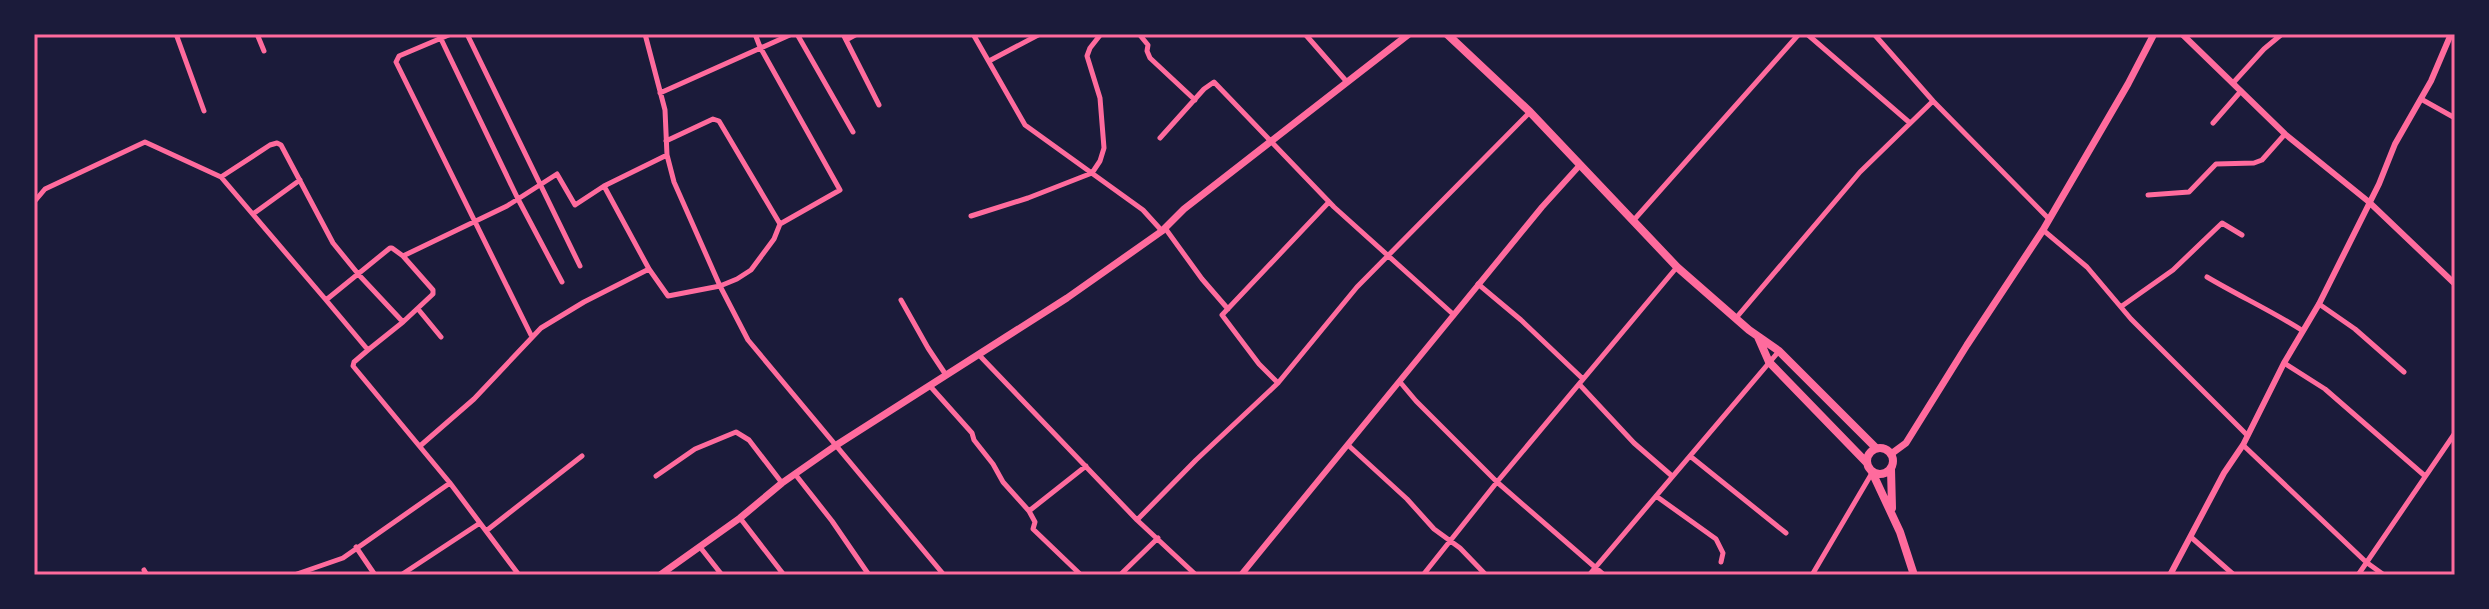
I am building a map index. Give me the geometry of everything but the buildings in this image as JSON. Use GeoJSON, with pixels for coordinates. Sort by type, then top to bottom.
{"type":"FeatureCollection","features":[{"type":"Feature","properties":{"kind":"main road"},"geometry":{"type":"LineString","coordinates":[[660,575],[835,446],[980,356],[1164,229],[1184,209],[1409,34]]}},
{"type":"Feature","properties":{"kind":"main road"},"geometry":{"type":"LineString","coordinates":[[1447,34],[1530,112],[1677,267],[1757,337],[1779,351],[1876,448],[1885,449],[1891,454],[1894,461],[1891,469],[1893,515]]}},
{"type":"Feature","properties":{"kind":"main road"},"geometry":{"type":"LineString","coordinates":[[1891,454],[1906,443],[2043,230],[2154,34]]}},
{"type":"Feature","properties":{"kind":"main road"},"geometry":{"type":"LineString","coordinates":[[1461,48],[1463,35]]}},
{"type":"Feature","properties":{"kind":"main road"},"geometry":{"type":"LineString","coordinates":[[1757,337],[1769,362],[1867,463],[1893,515],[1914,575]]}},
{"type":"Feature","properties":{"kind":"main road"},"geometry":{"type":"LineString","coordinates":[[1867,463],[1870,452],[1876,448]]}},
{"type":"Feature","properties":{"kind":"main road"},"geometry":{"type":"LineString","coordinates":[[1872,472],[1884,474],[1891,469]]}},
{"type":"Feature","properties":{"kind":"street"},"geometry":{"type":"LineString","coordinates":[[176,34],[204,111]]}},
{"type":"Feature","properties":{"kind":"street"},"geometry":{"type":"LineString","coordinates":[[257,34],[264,51]]}},
{"type":"Feature","properties":{"kind":"street"},"geometry":{"type":"LineString","coordinates":[[451,34],[399,56],[396,62],[531,335]]}},
{"type":"Feature","properties":{"kind":"street"},"geometry":{"type":"LineString","coordinates":[[467,34],[580,266]]}},
{"type":"Feature","properties":{"kind":"street"},"geometry":{"type":"LineString","coordinates":[[645,34],[665,110],[667,155],[674,182],[720,286],[748,340],[944,575]]}},
{"type":"Feature","properties":{"kind":"street"},"geometry":{"type":"LineString","coordinates":[[604,186],[666,296],[720,286],[737,279],[751,270],[774,239],[780,224],[840,190],[755,34]]}},
{"type":"Feature","properties":{"kind":"street"},"geometry":{"type":"LineString","coordinates":[[660,93],[794,34],[853,132]]}},
{"type":"Feature","properties":{"kind":"street"},"geometry":{"type":"LineString","coordinates":[[857,34],[844,37],[879,105]]}},
{"type":"Feature","properties":{"kind":"street"},"geometry":{"type":"LineString","coordinates":[[973,34],[1025,125],[1143,210],[1164,229],[1228,309]]}},
{"type":"Feature","properties":{"kind":"street"},"geometry":{"type":"LineString","coordinates":[[989,61],[1040,34]]}},
{"type":"Feature","properties":{"kind":"street"},"geometry":{"type":"LineString","coordinates":[[971,216],[1092,173],[1104,148],[1100,98],[1087,56],[1101,34]]}},
{"type":"Feature","properties":{"kind":"street"},"geometry":{"type":"LineString","coordinates":[[1139,34],[1148,45],[1150,58],[1195,100]]}},
{"type":"Feature","properties":{"kind":"street"},"geometry":{"type":"LineString","coordinates":[[1305,34],[1347,82]]}},
{"type":"Feature","properties":{"kind":"street"},"geometry":{"type":"LineString","coordinates":[[1632,222],[1799,34]]}},
{"type":"Feature","properties":{"kind":"street"},"geometry":{"type":"LineString","coordinates":[[1807,34],[1910,123]]}},
{"type":"Feature","properties":{"kind":"street"},"geometry":{"type":"LineString","coordinates":[[1874,34],[1933,101],[2048,218]]}},
{"type":"Feature","properties":{"kind":"street"},"geometry":{"type":"LineString","coordinates":[[2182,34],[2285,134],[2369,202],[2455,284]]}},
{"type":"Feature","properties":{"kind":"street"},"geometry":{"type":"LineString","coordinates":[[2233,83],[2282,34]]}},
{"type":"Feature","properties":{"kind":"street"},"geometry":{"type":"LineString","coordinates":[[2170,575],[2319,304],[2451,34]]}},
{"type":"Feature","properties":{"kind":"street"},"geometry":{"type":"LineString","coordinates":[[441,39],[562,282]]}},
{"type":"Feature","properties":{"kind":"street"},"geometry":{"type":"LineString","coordinates":[[1160,138],[1214,82],[1329,202],[1454,315]]}},
{"type":"Feature","properties":{"kind":"street"},"geometry":{"type":"LineString","coordinates":[[2213,123],[2241,91]]}},
{"type":"Feature","properties":{"kind":"street"},"geometry":{"type":"LineString","coordinates":[[2421,99],[2455,118]]}},
{"type":"Feature","properties":{"kind":"street"},"geometry":{"type":"LineString","coordinates":[[1736,318],[1860,172],[1933,101]]}},
{"type":"Feature","properties":{"kind":"street"},"geometry":{"type":"LineString","coordinates":[[1137,520],[1278,383],[1357,287],[1530,112]]}},
{"type":"Feature","properties":{"kind":"street"},"geometry":{"type":"LineString","coordinates":[[666,141],[713,119],[721,122],[780,224]]}},
{"type":"Feature","properties":{"kind":"street"},"geometry":{"type":"LineString","coordinates":[[2148,195],[2189,192],[2216,164],[2262,160],[2285,134]]}},
{"type":"Feature","properties":{"kind":"street"},"geometry":{"type":"LineString","coordinates":[[34,202],[45,189],[145,142],[221,177],[368,350]]}},
{"type":"Feature","properties":{"kind":"street"},"geometry":{"type":"LineString","coordinates":[[221,177],[277,143],[284,148],[325,231],[359,275],[403,322]]}},
{"type":"Feature","properties":{"kind":"street"},"geometry":{"type":"LineString","coordinates":[[403,256],[475,222],[557,174],[575,205],[604,186],[667,155]]}},
{"type":"Feature","properties":{"kind":"street"},"geometry":{"type":"LineString","coordinates":[[1241,575],[1478,284],[1580,165]]}},
{"type":"Feature","properties":{"kind":"street"},"geometry":{"type":"LineString","coordinates":[[253,214],[300,180]]}},
{"type":"Feature","properties":{"kind":"street"},"geometry":{"type":"LineString","coordinates":[[1278,383],[1259,364],[1222,315],[1329,202]]}},
{"type":"Feature","properties":{"kind":"street"},"geometry":{"type":"LineString","coordinates":[[2122,306],[2173,270],[2222,223],[2242,235]]}},
{"type":"Feature","properties":{"kind":"street"},"geometry":{"type":"LineString","coordinates":[[2043,230],[2087,267],[2131,319],[2247,435]]}},
{"type":"Feature","properties":{"kind":"street"},"geometry":{"type":"LineString","coordinates":[[326,300],[390,248],[403,256],[434,292],[353,366],[450,483],[519,575]]}},
{"type":"Feature","properties":{"kind":"street"},"geometry":{"type":"LineString","coordinates":[[1423,575],[1677,267]]}},
{"type":"Feature","properties":{"kind":"street"},"geometry":{"type":"LineString","coordinates":[[420,446],[474,399],[531,335],[584,302],[649,269]]}},
{"type":"Feature","properties":{"kind":"street"},"geometry":{"type":"LineString","coordinates":[[2207,277],[2276,313],[2304,332]]}},
{"type":"Feature","properties":{"kind":"street"},"geometry":{"type":"LineString","coordinates":[[1478,284],[1521,320],[1581,381],[1634,443],[1672,476]]}},
{"type":"Feature","properties":{"kind":"street"},"geometry":{"type":"LineString","coordinates":[[901,300],[947,376]]}},
{"type":"Feature","properties":{"kind":"street"},"geometry":{"type":"LineString","coordinates":[[2319,304],[2355,329],[2404,372]]}},
{"type":"Feature","properties":{"kind":"street"},"geometry":{"type":"LineString","coordinates":[[418,309],[441,337]]}},
{"type":"Feature","properties":{"kind":"street"},"geometry":{"type":"LineString","coordinates":[[1589,575],[1779,351]]}},
{"type":"Feature","properties":{"kind":"street"},"geometry":{"type":"LineString","coordinates":[[980,356],[1137,520],[1196,575]]}},
{"type":"Feature","properties":{"kind":"street"},"geometry":{"type":"LineString","coordinates":[[2284,363],[2325,389],[2425,476]]}},
{"type":"Feature","properties":{"kind":"street"},"geometry":{"type":"LineString","coordinates":[[1400,382],[1497,482],[1604,575]]}},
{"type":"Feature","properties":{"kind":"street"},"geometry":{"type":"LineString","coordinates":[[930,386],[972,433],[1003,482],[1029,511],[1035,522],[1033,529],[1081,575]]}},
{"type":"Feature","properties":{"kind":"street"},"geometry":{"type":"LineString","coordinates":[[656,476],[695,449],[736,432],[749,440],[782,483]]}},
{"type":"Feature","properties":{"kind":"street"},"geometry":{"type":"LineString","coordinates":[[2358,575],[2455,433]]}},
{"type":"Feature","properties":{"kind":"street"},"geometry":{"type":"LineString","coordinates":[[1348,445],[1486,575]]}},
{"type":"Feature","properties":{"kind":"street"},"geometry":{"type":"LineString","coordinates":[[2243,445],[2366,562],[2384,575]]}},
{"type":"Feature","properties":{"kind":"street"},"geometry":{"type":"LineString","coordinates":[[1690,455],[1786,533]]}},
{"type":"Feature","properties":{"kind":"street"},"geometry":{"type":"LineString","coordinates":[[486,531],[582,456]]}},
{"type":"Feature","properties":{"kind":"street"},"geometry":{"type":"LineString","coordinates":[[1029,511],[1086,466]]}},
{"type":"Feature","properties":{"kind":"street"},"geometry":{"type":"LineString","coordinates":[[1812,575],[1872,472]]}},
{"type":"Feature","properties":{"kind":"street"},"geometry":{"type":"LineString","coordinates":[[795,474],[867,573],[860,575]]}},
{"type":"Feature","properties":{"kind":"street"},"geometry":{"type":"LineString","coordinates":[[294,575],[337,561],[450,483]]}},
{"type":"Feature","properties":{"kind":"street"},"geometry":{"type":"LineString","coordinates":[[1656,496],[1716,539],[1723,553],[1721,562]]}},
{"type":"Feature","properties":{"kind":"street"},"geometry":{"type":"LineString","coordinates":[[740,518],[784,575]]}},
{"type":"Feature","properties":{"kind":"street"},"geometry":{"type":"LineString","coordinates":[[401,575],[480,523]]}},
{"type":"Feature","properties":{"kind":"street"},"geometry":{"type":"LineString","coordinates":[[1120,575],[1158,538]]}},
{"type":"Feature","properties":{"kind":"street"},"geometry":{"type":"LineString","coordinates":[[2192,538],[2234,575]]}},
{"type":"Feature","properties":{"kind":"street"},"geometry":{"type":"LineString","coordinates":[[356,547],[375,575]]}},
{"type":"Feature","properties":{"kind":"street"},"geometry":{"type":"LineString","coordinates":[[700,547],[722,575]]}}]}
